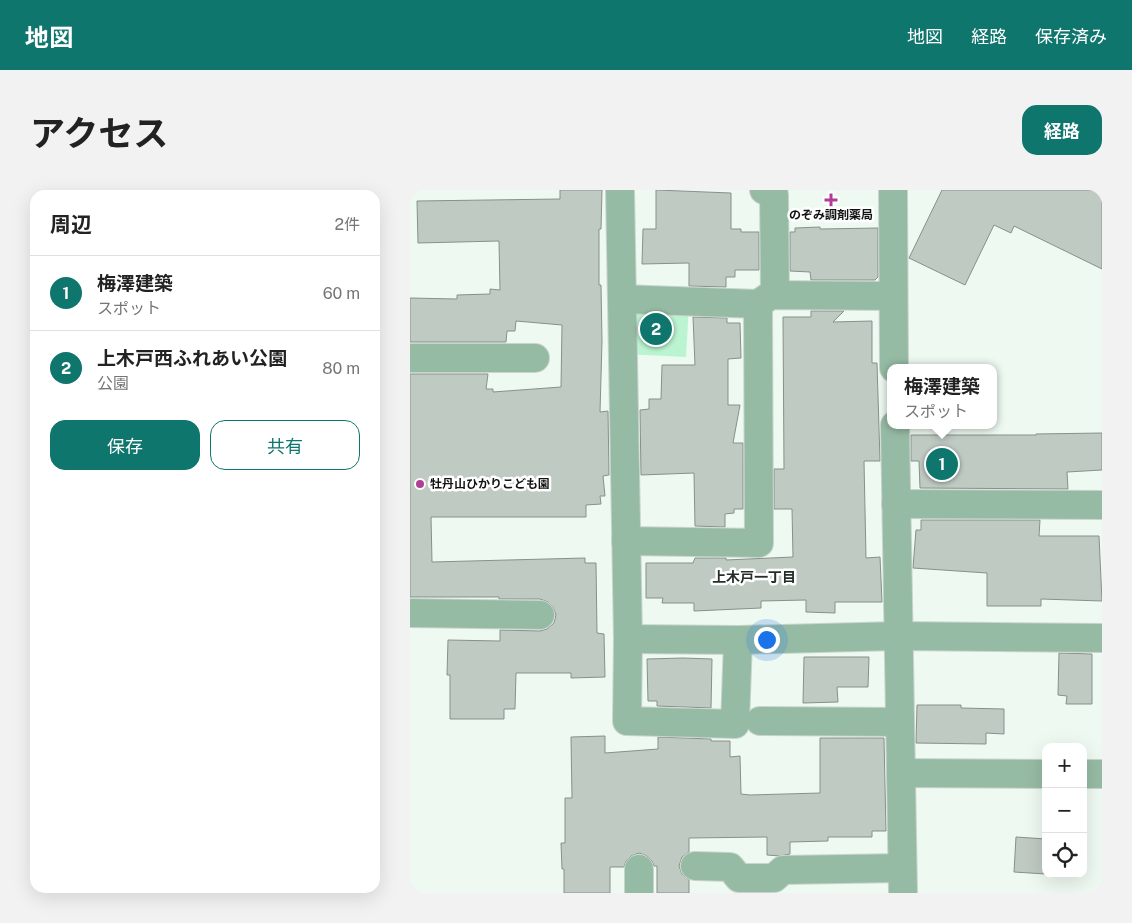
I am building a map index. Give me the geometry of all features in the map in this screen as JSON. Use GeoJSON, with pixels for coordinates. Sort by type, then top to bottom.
{"type":"FeatureCollection","features":[{"type":"Feature","properties":{"kind":"street"},"geometry":{"type":"LineString","coordinates":[[620,190],[628,639],[627,720],[735,724],[738,640]]}},
{"type":"Feature","properties":{"kind":"street"},"geometry":{"type":"LineString","coordinates":[[626,542],[759,543],[767,300],[774,195],[764,190]]}},
{"type":"Feature","properties":{"kind":"street"},"geometry":{"type":"LineString","coordinates":[[893,190],[894,364]]}},
{"type":"Feature","properties":{"kind":"street"},"geometry":{"type":"LineString","coordinates":[[622,299],[767,300],[893,296]]}},
{"type":"Feature","properties":{"kind":"street"},"geometry":{"type":"LineString","coordinates":[[410,358],[535,358]]}},
{"type":"Feature","properties":{"kind":"street"},"geometry":{"type":"LineString","coordinates":[[695,866],[730,867],[739,878],[774,878],[784,870],[903,880],[895,429]]}},
{"type":"Feature","properties":{"kind":"street"},"geometry":{"type":"LineString","coordinates":[[896,504],[1102,505]]}},
{"type":"Feature","properties":{"kind":"street"},"geometry":{"type":"LineString","coordinates":[[410,613],[540,615]]}},
{"type":"Feature","properties":{"kind":"street"},"geometry":{"type":"LineString","coordinates":[[628,639],[738,640],[898,636],[1102,638]]}},
{"type":"Feature","properties":{"kind":"street"},"geometry":{"type":"LineString","coordinates":[[760,720],[900,722]]}},
{"type":"Feature","properties":{"kind":"street"},"geometry":{"type":"LineString","coordinates":[[901,774],[1042,774]]}},
{"type":"Feature","properties":{"kind":"street"},"geometry":{"type":"LineString","coordinates":[[1087,774],[1102,774]]}},
{"type":"Feature","properties":{"kind":"green space"},"geometry":{"type":"Polygon","coordinates":[[[624,301],[689,304],[686,357],[624,354],[624,301]]]}},
{"type":"Feature","properties":{"kind":"building"},"geometry":{"type":"Polygon","coordinates":[[[560,190],[602,190],[601,229],[599,229],[602,341],[600,412],[608,411],[609,475],[603,476],[605,496],[600,496],[601,504],[586,505],[586,517],[431,517],[432,562],[585,558],[585,563],[596,563],[597,633],[604,634],[605,677],[571,678],[571,673],[516,673],[515,709],[504,709],[504,719],[450,719],[450,675],[447,675],[448,640],[500,641],[500,630],[540,631],[547,629],[554,623],[556,615],[553,607],[548,602],[540,599],[410,597],[410,374],[488,374],[486,389],[493,389],[493,392],[561,387],[562,325],[516,321],[515,331],[507,331],[506,342],[410,342],[410,298],[457,299],[457,295],[490,294],[490,289],[500,290],[499,241],[418,243],[417,201],[560,199],[560,190]]]}},
{"type":"Feature","properties":{"kind":"building"},"geometry":{"type":"Polygon","coordinates":[[[656,190],[731,193],[731,229],[741,229],[741,232],[759,232],[759,270],[735,270],[735,277],[726,277],[726,287],[689,286],[689,263],[642,264],[643,229],[656,229],[656,190]]]}},
{"type":"Feature","properties":{"kind":"building"},"geometry":{"type":"Polygon","coordinates":[[[942,190],[1102,190],[1102,269],[1014,226],[1011,233],[994,225],[965,285],[909,258],[942,190]]]}},
{"type":"Feature","properties":{"kind":"building"},"geometry":{"type":"Polygon","coordinates":[[[820,227],[820,229],[878,228],[878,277],[875,280],[811,280],[810,272],[790,271],[790,232],[795,232],[795,228],[820,227]]]}},
{"type":"Feature","properties":{"kind":"building"},"geometry":{"type":"Polygon","coordinates":[[[811,311],[844,311],[833,322],[872,321],[872,363],[877,363],[880,461],[864,461],[866,558],[880,557],[882,602],[835,602],[835,613],[806,612],[806,600],[761,601],[761,608],[694,611],[694,603],[662,603],[663,598],[646,598],[646,563],[693,563],[695,558],[726,558],[726,560],[793,557],[792,509],[774,509],[774,469],[784,469],[783,317],[811,317],[811,311]]]}},
{"type":"Feature","properties":{"kind":"building"},"geometry":{"type":"Polygon","coordinates":[[[693,317],[727,318],[727,323],[740,323],[741,358],[728,359],[728,405],[740,405],[733,443],[743,443],[743,509],[734,509],[734,513],[725,514],[725,527],[695,526],[694,473],[641,475],[640,410],[649,409],[649,399],[661,399],[662,365],[695,365],[693,317]]]}},
{"type":"Feature","properties":{"kind":"building"},"geometry":{"type":"Polygon","coordinates":[[[1102,433],[1102,470],[1067,472],[1068,489],[920,488],[919,461],[911,461],[911,435],[1102,433]]]}},
{"type":"Feature","properties":{"kind":"building"},"geometry":{"type":"Polygon","coordinates":[[[921,520],[1040,520],[1039,536],[1099,536],[1102,601],[1041,599],[1041,606],[987,606],[987,573],[913,568],[916,530],[921,530],[921,520]]]}},
{"type":"Feature","properties":{"kind":"building"},"geometry":{"type":"Polygon","coordinates":[[[1059,653],[1092,654],[1092,704],[1066,704],[1067,696],[1058,695],[1059,653]]]}},
{"type":"Feature","properties":{"kind":"building"},"geometry":{"type":"Polygon","coordinates":[[[804,657],[869,657],[868,687],[837,687],[838,702],[803,703],[804,657]]]}},
{"type":"Feature","properties":{"kind":"building"},"geometry":{"type":"Polygon","coordinates":[[[647,659],[712,659],[711,708],[657,706],[657,701],[648,701],[647,659]]]}},
{"type":"Feature","properties":{"kind":"building"},"geometry":{"type":"Polygon","coordinates":[[[917,705],[961,705],[961,708],[1004,709],[1004,734],[986,733],[986,744],[916,743],[917,705]]]}},
{"type":"Feature","properties":{"kind":"building"},"geometry":{"type":"Polygon","coordinates":[[[605,736],[605,753],[658,749],[658,737],[730,741],[730,757],[740,756],[741,794],[750,795],[820,793],[820,738],[884,738],[886,831],[872,831],[872,837],[828,837],[828,841],[790,842],[790,854],[780,856],[767,855],[767,837],[689,838],[689,852],[682,857],[679,866],[682,874],[689,880],[689,893],[657,893],[657,866],[654,866],[647,856],[639,853],[631,856],[626,861],[624,867],[610,867],[610,893],[564,893],[561,843],[565,843],[565,798],[572,798],[571,737],[605,736]]]}},
{"type":"Feature","properties":{"kind":"building"},"geometry":{"type":"Polygon","coordinates":[[[1016,837],[1042,839],[1042,874],[1014,872],[1016,837]]]}},
{"type":"Feature","properties":{"kind":"place","name":"のぞみ調剤薬局"},"geometry":{"type":"Point","coordinates":[831,200]}},
{"type":"Feature","properties":{"kind":"place","name":"上木戸西ふれあい公園"},"geometry":{"type":"Point","coordinates":[656,329]}},
{"type":"Feature","properties":{"kind":"place","name":"梅澤建築"},"geometry":{"type":"Point","coordinates":[942,464]}},
{"type":"Feature","properties":{"kind":"place","name":"牡丹山ひかりこども園"},"geometry":{"type":"Point","coordinates":[420,484]}},
{"type":"Feature","properties":{"kind":"district","name":"上木戸一丁目"},"geometry":{"type":"Point","coordinates":[754,577]}}]}
